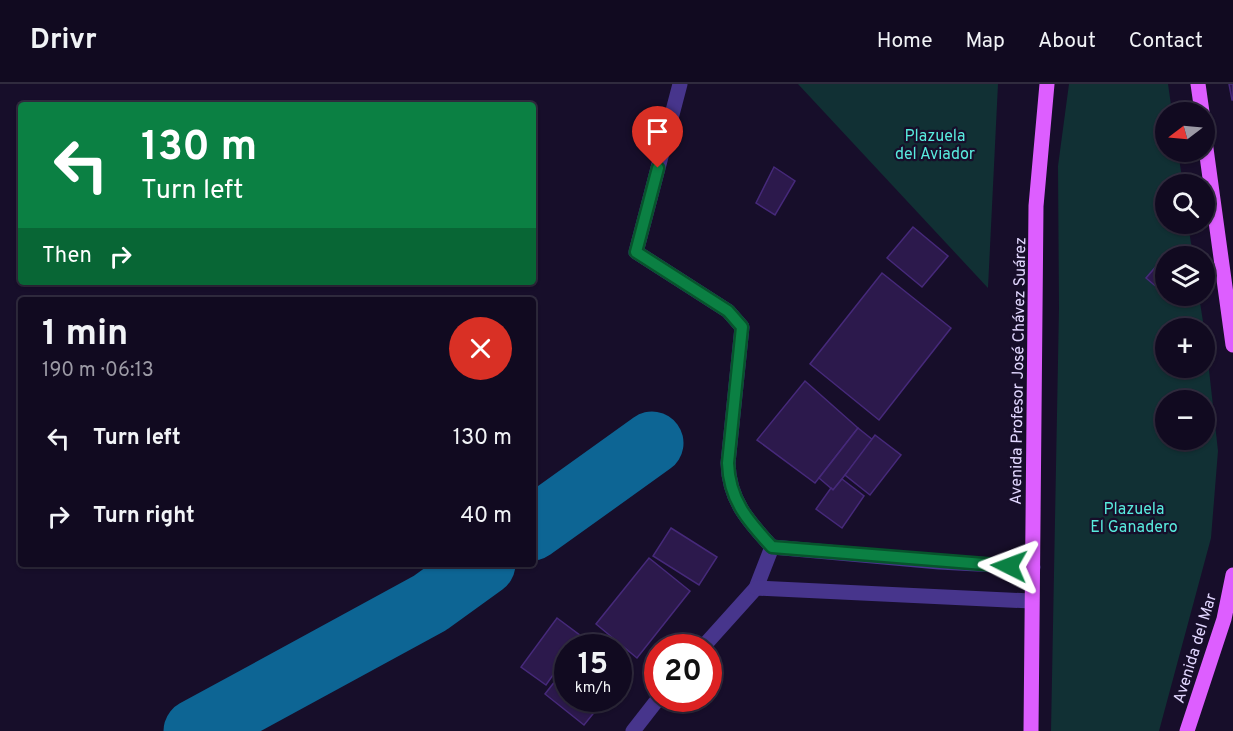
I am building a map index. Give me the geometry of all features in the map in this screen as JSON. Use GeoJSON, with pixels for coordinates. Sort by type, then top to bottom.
{"type":"FeatureCollection","features":[{"type":"Feature","properties":{"kind":"main road","name":"Avenida Profesor José Chávez Suárez"},"geometry":{"type":"LineString","coordinates":[[1031,731],[1036,206],[1047,84]]}},
{"type":"Feature","properties":{"kind":"main road"},"geometry":{"type":"LineString","coordinates":[[1198,84],[1201,102]]}},
{"type":"Feature","properties":{"kind":"main road"},"geometry":{"type":"LineString","coordinates":[[1208,162],[1233,345]]}},
{"type":"Feature","properties":{"kind":"main road","name":"Avenida del Mar"},"geometry":{"type":"LineString","coordinates":[[1187,731],[1224,619],[1233,575]]}},
{"type":"Feature","properties":{"kind":"lane"},"geometry":{"type":"LineString","coordinates":[[680,84],[636,252],[728,311],[742,327],[728,463],[729,480],[744,516],[772,547],[939,562],[1033,567]]}},
{"type":"Feature","properties":{"kind":"lane"},"geometry":{"type":"LineString","coordinates":[[715,634],[756,588],[772,547]]}},
{"type":"Feature","properties":{"kind":"lane"},"geometry":{"type":"LineString","coordinates":[[756,588],[1031,601]]}},
{"type":"Feature","properties":{"kind":"lane"},"geometry":{"type":"LineString","coordinates":[[633,731],[648,712]]}},
{"type":"Feature","properties":{"kind":"green space","name":"Plazuela del Aviador"},"geometry":{"type":"Polygon","coordinates":[[[798,84],[998,84],[988,288],[798,84]]]}},
{"type":"Feature","properties":{"kind":"green space","name":"Plazuela El Ganadero"},"geometry":{"type":"Polygon","coordinates":[[[1069,84],[1168,84],[1171,102],[1155,102],[1155,162],[1180,162],[1181,174],[1155,174],[1155,234],[1190,234],[1191,246],[1155,246],[1155,306],[1201,306],[1202,318],[1155,318],[1155,378],[1210,378],[1211,390],[1155,390],[1155,450],[1215,450],[1215,424],[1218,451],[1211,538],[1159,731],[1051,731],[1059,308],[1058,166],[1069,84]]]}},
{"type":"Feature","properties":{"kind":"building"},"geometry":{"type":"Polygon","coordinates":[[[1229,84],[1233,84],[1233,100],[1232,100],[1229,84]]]}},
{"type":"Feature","properties":{"kind":"building"},"geometry":{"type":"Polygon","coordinates":[[[774,167],[795,181],[775,215],[756,203],[774,167]]]}},
{"type":"Feature","properties":{"kind":"building"},"geometry":{"type":"Polygon","coordinates":[[[913,227],[948,256],[922,287],[887,258],[913,227]]]}},
{"type":"Feature","properties":{"kind":"building"},"geometry":{"type":"Polygon","coordinates":[[[1155,268],[1155,286],[1146,278],[1155,268]]]}},
{"type":"Feature","properties":{"kind":"building"},"geometry":{"type":"Polygon","coordinates":[[[882,273],[951,328],[879,420],[810,364],[882,273]]]}},
{"type":"Feature","properties":{"kind":"building"},"geometry":{"type":"Polygon","coordinates":[[[805,381],[858,428],[815,483],[757,440],[805,381]]]}},
{"type":"Feature","properties":{"kind":"building"},"geometry":{"type":"Polygon","coordinates":[[[858,428],[873,440],[833,490],[819,478],[858,428]]]}},
{"type":"Feature","properties":{"kind":"building"},"geometry":{"type":"Polygon","coordinates":[[[875,435],[901,455],[870,495],[845,475],[875,435]]]}},
{"type":"Feature","properties":{"kind":"building"},"geometry":{"type":"Polygon","coordinates":[[[842,479],[864,496],[842,528],[816,509],[831,488],[833,490],[842,479]]]}},
{"type":"Feature","properties":{"kind":"building"},"geometry":{"type":"Polygon","coordinates":[[[671,528],[717,557],[699,585],[653,556],[671,528]]]}},
{"type":"Feature","properties":{"kind":"building"},"geometry":{"type":"Polygon","coordinates":[[[649,558],[690,591],[656,634],[644,634],[644,649],[637,658],[632,654],[632,634],[608,634],[596,624],[649,558]]]}},
{"type":"Feature","properties":{"kind":"building"},"geometry":{"type":"Polygon","coordinates":[[[557,618],[578,634],[554,634],[554,674],[546,685],[521,667],[557,618]]]}},
{"type":"Feature","properties":{"kind":"building"},"geometry":{"type":"Polygon","coordinates":[[[554,683],[554,701],[545,694],[554,683]]]}},
{"type":"Feature","properties":{"kind":"building"},"geometry":{"type":"Polygon","coordinates":[[[568,712],[594,712],[584,725],[568,712]]]}},
{"type":"Feature","properties":{"kind":"taxiway"},"geometry":{"type":"LineString","coordinates":[[536,526],[652,443]]}},
{"type":"Feature","properties":{"kind":"taxiway"},"geometry":{"type":"LineString","coordinates":[[195,731],[430,603],[480,567]]}},
{"type":"Feature","properties":{"kind":"route"},"geometry":{"type":"LineString","coordinates":[[658,168],[636,252],[728,311],[742,327],[728,463],[729,480],[744,516],[772,547],[1009,566]]}}]}
